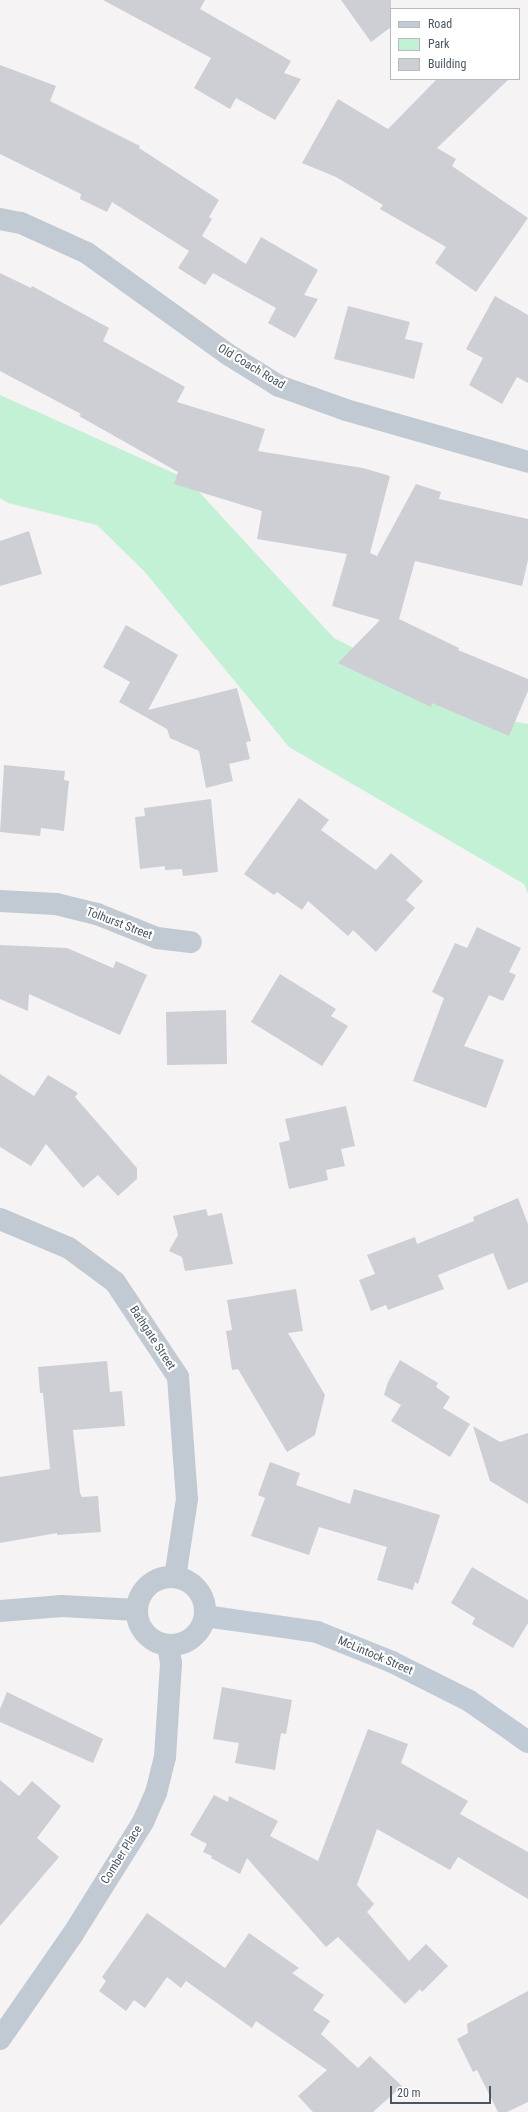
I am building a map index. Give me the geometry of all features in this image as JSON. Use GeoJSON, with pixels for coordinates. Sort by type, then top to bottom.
{"type":"FeatureCollection","features":[{"type":"Feature","properties":{"kind":"street","name":"Old Coach Road"},"geometry":{"type":"LineString","coordinates":[[0,219],[21,223],[87,253],[229,355],[279,386],[346,410],[528,462]]}},
{"type":"Feature","properties":{"kind":"street","name":"Tolhurst Street"},"geometry":{"type":"LineString","coordinates":[[0,901],[56,904],[97,914],[157,938],[192,942]]}},
{"type":"Feature","properties":{"kind":"street","name":"Bathgate Street"},"geometry":{"type":"LineString","coordinates":[[0,1219],[69,1248],[115,1282],[178,1377],[188,1499],[175,1577]]}},
{"type":"Feature","properties":{"kind":"street"},"geometry":{"type":"LineString","coordinates":[[175,1577],[195,1586],[205,1606],[205,1616],[196,1635],[188,1641],[168,1645],[158,1643],[142,1630],[137,1610],[145,1590],[154,1582],[175,1577]]}},
{"type":"Feature","properties":{"kind":"street"},"geometry":{"type":"LineString","coordinates":[[0,1611],[62,1606],[137,1610]]}},
{"type":"Feature","properties":{"kind":"street","name":"McLintock Street"},"geometry":{"type":"LineString","coordinates":[[205,1616],[317,1632],[392,1662],[468,1700],[528,1742]]}},
{"type":"Feature","properties":{"kind":"street","name":"Comber Place"},"geometry":{"type":"LineString","coordinates":[[0,2039],[73,1934],[143,1822],[156,1793],[165,1757],[170,1662],[168,1645]]}},
{"type":"Feature","properties":{"kind":"green space"},"geometry":{"type":"Polygon","coordinates":[[[0,395],[187,479],[334,638],[489,717],[528,724],[528,894],[524,884],[289,747],[144,571],[97,525],[8,503],[0,498],[0,395]]]}},
{"type":"Feature","properties":{"kind":"building"},"geometry":{"type":"Polygon","coordinates":[[[103,0],[205,0],[200,9],[291,61],[284,73],[301,79],[275,120],[236,98],[230,109],[194,88],[211,58],[103,0]]]}},
{"type":"Feature","properties":{"kind":"building"},"geometry":{"type":"Polygon","coordinates":[[[341,0],[391,0],[390,28],[371,42],[341,0]]]}},
{"type":"Feature","properties":{"kind":"building"},"geometry":{"type":"Polygon","coordinates":[[[0,65],[56,86],[50,101],[140,146],[139,148],[219,200],[209,217],[212,219],[202,236],[246,264],[261,237],[318,270],[304,295],[318,299],[295,338],[268,323],[276,308],[213,273],[205,285],[178,268],[189,251],[112,202],[107,212],[80,199],[81,194],[0,154],[0,65]]]}},
{"type":"Feature","properties":{"kind":"building"},"geometry":{"type":"Polygon","coordinates":[[[436,80],[508,80],[437,148],[456,159],[452,166],[528,218],[476,292],[435,263],[446,247],[380,209],[383,205],[336,177],[302,163],[338,99],[388,129],[436,80]]]}},
{"type":"Feature","properties":{"kind":"building"},"geometry":{"type":"Polygon","coordinates":[[[0,273],[31,288],[32,286],[109,328],[103,341],[185,387],[177,402],[265,429],[258,451],[363,468],[390,476],[370,553],[377,556],[416,484],[441,492],[439,499],[528,519],[528,560],[522,586],[415,561],[399,619],[459,648],[458,650],[528,679],[528,691],[509,736],[432,703],[431,707],[338,663],[380,620],[332,606],[347,554],[257,539],[262,511],[174,484],[178,472],[79,416],[81,414],[0,371],[0,273]]]}},
{"type":"Feature","properties":{"kind":"building"},"geometry":{"type":"Polygon","coordinates":[[[495,296],[528,315],[528,383],[517,377],[502,404],[469,385],[483,358],[466,349],[495,296]]]}},
{"type":"Feature","properties":{"kind":"building"},"geometry":{"type":"Polygon","coordinates":[[[348,306],[410,322],[405,339],[423,343],[414,379],[334,359],[348,306]]]}},
{"type":"Feature","properties":{"kind":"building"},"geometry":{"type":"Polygon","coordinates":[[[29,531],[42,574],[0,586],[0,541],[29,531]]]}},
{"type":"Feature","properties":{"kind":"building"},"geometry":{"type":"Polygon","coordinates":[[[126,625],[178,655],[148,710],[237,688],[251,741],[246,742],[250,759],[229,764],[233,781],[206,788],[199,751],[170,738],[167,729],[119,702],[130,682],[103,667],[126,625]]]}},
{"type":"Feature","properties":{"kind":"building"},"geometry":{"type":"Polygon","coordinates":[[[4,765],[65,771],[64,780],[69,781],[64,831],[41,828],[40,836],[0,832],[4,765]]]}},
{"type":"Feature","properties":{"kind":"building"},"geometry":{"type":"Polygon","coordinates":[[[299,798],[329,820],[321,830],[376,870],[391,853],[423,881],[406,900],[415,908],[376,952],[353,930],[348,936],[308,901],[302,910],[277,892],[274,895],[244,874],[299,798]]]}},
{"type":"Feature","properties":{"kind":"building"},"geometry":{"type":"Polygon","coordinates":[[[211,799],[218,872],[183,876],[182,869],[165,870],[165,866],[140,869],[135,817],[145,816],[144,808],[211,799]]]}},
{"type":"Feature","properties":{"kind":"building"},"geometry":{"type":"Polygon","coordinates":[[[477,927],[521,948],[509,972],[516,975],[503,1001],[489,995],[464,1046],[504,1060],[486,1108],[413,1081],[444,998],[432,992],[455,943],[467,948],[477,927]]]}},
{"type":"Feature","properties":{"kind":"building"},"geometry":{"type":"Polygon","coordinates":[[[0,945],[67,948],[113,968],[116,961],[147,975],[120,1035],[29,994],[28,1011],[0,999],[0,945]]]}},
{"type":"Feature","properties":{"kind":"building"},"geometry":{"type":"Polygon","coordinates":[[[280,974],[336,1009],[331,1016],[348,1026],[322,1066],[251,1022],[280,974]]]}},
{"type":"Feature","properties":{"kind":"building"},"geometry":{"type":"Polygon","coordinates":[[[226,1010],[227,1064],[167,1065],[166,1012],[226,1010]]]}},
{"type":"Feature","properties":{"kind":"building"},"geometry":{"type":"Polygon","coordinates":[[[0,1074],[34,1096],[48,1075],[78,1093],[75,1097],[137,1168],[137,1179],[118,1196],[98,1175],[83,1188],[46,1144],[31,1166],[0,1147],[0,1074]]]}},
{"type":"Feature","properties":{"kind":"building"},"geometry":{"type":"Polygon","coordinates":[[[346,1106],[355,1146],[341,1149],[345,1166],[326,1170],[328,1180],[289,1189],[279,1143],[290,1140],[285,1119],[346,1106]]]}},
{"type":"Feature","properties":{"kind":"building"},"geometry":{"type":"Polygon","coordinates":[[[518,1198],[528,1224],[528,1282],[508,1290],[493,1253],[438,1275],[444,1289],[388,1310],[386,1305],[371,1311],[359,1280],[375,1274],[367,1255],[415,1237],[417,1244],[474,1221],[473,1217],[518,1198]]]}},
{"type":"Feature","properties":{"kind":"building"},"geometry":{"type":"Polygon","coordinates":[[[206,1209],[208,1216],[222,1213],[233,1264],[185,1271],[182,1257],[169,1251],[178,1235],[173,1216],[206,1209]]]}},
{"type":"Feature","properties":{"kind":"building"},"geometry":{"type":"Polygon","coordinates":[[[296,1289],[303,1331],[288,1333],[325,1395],[315,1435],[287,1452],[238,1369],[232,1370],[226,1331],[232,1330],[227,1300],[296,1289]]]}},
{"type":"Feature","properties":{"kind":"building"},"geometry":{"type":"Polygon","coordinates":[[[400,1360],[438,1383],[436,1387],[450,1397],[443,1408],[470,1424],[450,1457],[391,1421],[401,1405],[384,1395],[388,1382],[400,1360]]]}},
{"type":"Feature","properties":{"kind":"building"},"geometry":{"type":"Polygon","coordinates":[[[107,1361],[110,1392],[122,1391],[125,1426],[73,1430],[80,1493],[82,1497],[98,1496],[101,1532],[57,1535],[57,1533],[0,1543],[0,1477],[50,1469],[43,1393],[40,1393],[38,1367],[107,1361]]]}},
{"type":"Feature","properties":{"kind":"building"},"geometry":{"type":"Polygon","coordinates":[[[473,1426],[500,1442],[528,1433],[528,1504],[490,1481],[473,1426]]]}},
{"type":"Feature","properties":{"kind":"building"},"geometry":{"type":"Polygon","coordinates":[[[270,1462],[300,1473],[296,1485],[350,1504],[354,1489],[440,1515],[418,1584],[415,1582],[413,1590],[377,1580],[387,1547],[319,1527],[309,1555],[251,1536],[265,1498],[258,1495],[270,1462]]]}},
{"type":"Feature","properties":{"kind":"building"},"geometry":{"type":"Polygon","coordinates":[[[472,1567],[528,1600],[528,1623],[513,1648],[472,1624],[475,1618],[451,1603],[472,1567]]]}},
{"type":"Feature","properties":{"kind":"building"},"geometry":{"type":"Polygon","coordinates":[[[222,1687],[292,1700],[286,1734],[281,1733],[275,1770],[235,1763],[239,1743],[213,1739],[222,1687]]]}},
{"type":"Feature","properties":{"kind":"building"},"geometry":{"type":"Polygon","coordinates":[[[7,1692],[103,1739],[93,1763],[0,1722],[0,1709],[7,1692]]]}},
{"type":"Feature","properties":{"kind":"building"},"geometry":{"type":"Polygon","coordinates":[[[368,1729],[408,1744],[401,1763],[468,1801],[460,1814],[528,1852],[528,1899],[458,1857],[450,1870],[377,1829],[357,1885],[374,1904],[367,1912],[409,1961],[426,1944],[448,1966],[422,1992],[420,1989],[405,2004],[338,1937],[326,1947],[247,1858],[240,1874],[203,1852],[207,1844],[190,1835],[214,1795],[228,1802],[229,1796],[278,1821],[270,1836],[318,1861],[368,1729]]]}},
{"type":"Feature","properties":{"kind":"building"},"geometry":{"type":"Polygon","coordinates":[[[0,1780],[19,1796],[32,1781],[61,1806],[37,1838],[59,1857],[0,1926],[0,1780]]]}},
{"type":"Feature","properties":{"kind":"building"},"geometry":{"type":"Polygon","coordinates":[[[147,1913],[225,1968],[249,1933],[299,1968],[292,1973],[324,1995],[313,2010],[330,2021],[321,2034],[358,2068],[370,2056],[402,2086],[373,2112],[313,2112],[298,2096],[327,2070],[256,2021],[252,2028],[186,1981],[181,1988],[167,1977],[145,2008],[134,2000],[126,2011],[99,1991],[106,1981],[102,1977],[147,1913]]]}},
{"type":"Feature","properties":{"kind":"building"},"geometry":{"type":"Polygon","coordinates":[[[528,1991],[528,2102],[507,2112],[498,2112],[477,2070],[473,2072],[457,2039],[468,2033],[467,2024],[528,1991]]]}}]}
